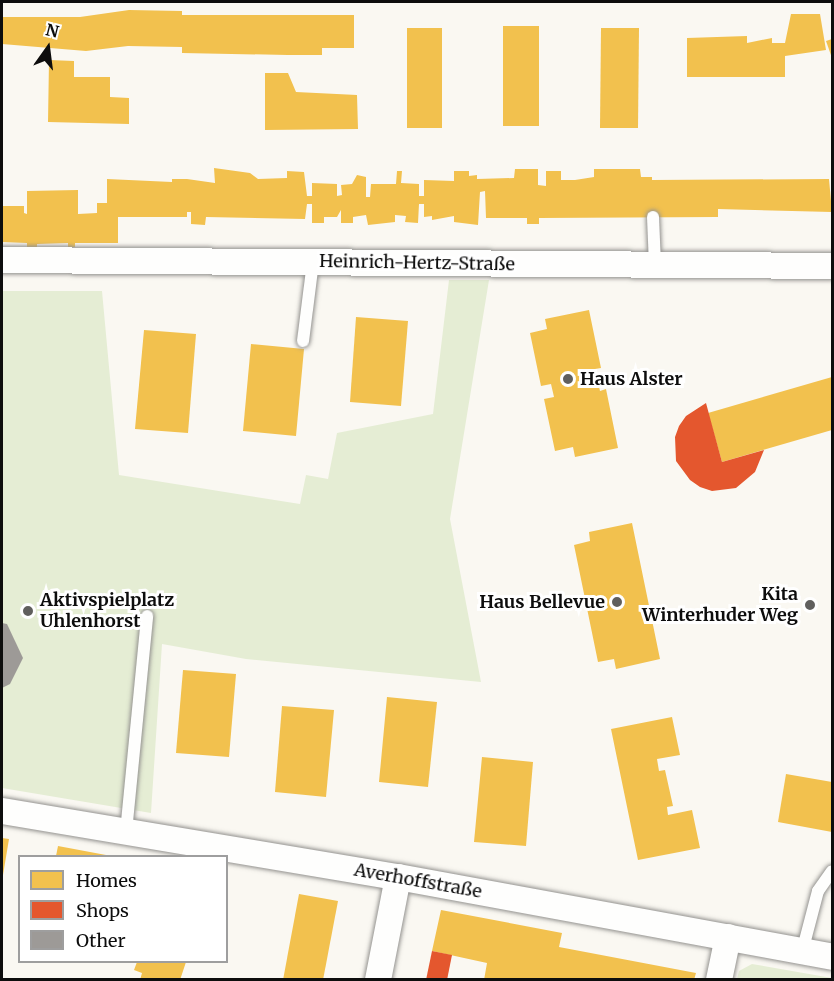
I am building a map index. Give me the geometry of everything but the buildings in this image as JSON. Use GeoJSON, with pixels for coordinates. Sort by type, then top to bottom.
{"type":"FeatureCollection","features":[{"type":"Feature","properties":{"kind":"street","name":"Heinrich-Hertz-Straße"},"geometry":{"type":"LineString","coordinates":[[2,260],[832,266]]}},
{"type":"Feature","properties":{"kind":"street","name":"Averhoffstraße"},"geometry":{"type":"LineString","coordinates":[[2,811],[398,877],[832,957]]}},
{"type":"Feature","properties":{"kind":"street"},"geometry":{"type":"LineString","coordinates":[[378,980],[398,877]]}},
{"type":"Feature","properties":{"kind":"street"},"geometry":{"type":"LineString","coordinates":[[719,980],[728,937]]}},
{"type":"Feature","properties":{"kind":"lane"},"geometry":{"type":"LineString","coordinates":[[653,217],[654,265]]}},
{"type":"Feature","properties":{"kind":"lane"},"geometry":{"type":"LineString","coordinates":[[303,341],[313,262]]}},
{"type":"Feature","properties":{"kind":"lane"},"geometry":{"type":"LineString","coordinates":[[126,832],[147,616]]}},
{"type":"Feature","properties":{"kind":"lane"},"geometry":{"type":"LineString","coordinates":[[802,952],[818,891],[832,871]]}},
{"type":"Feature","properties":{"kind":"green space"},"geometry":{"type":"Polygon","coordinates":[[[449,280],[489,280],[450,519],[481,682],[246,659],[162,644],[151,813],[2,788],[2,291],[102,291],[119,475],[300,504],[306,475],[328,479],[337,433],[433,414],[449,280]]]}},
{"type":"Feature","properties":{"kind":"green space"},"geometry":{"type":"Polygon","coordinates":[[[752,964],[832,979],[737,979],[739,971],[752,964]]]}},
{"type":"Feature","properties":{"kind":"place","name":"Haus Alster"},"geometry":{"type":"Point","coordinates":[568,379]}},
{"type":"Feature","properties":{"kind":"place","name":"Haus Bellevue"},"geometry":{"type":"Point","coordinates":[617,602]}},
{"type":"Feature","properties":{"kind":"place","name":"Kita Winterhuder Weg"},"geometry":{"type":"Point","coordinates":[810,605]}},
{"type":"Feature","properties":{"kind":"place","name":"Aktivspielplatz Uhlenhorst"},"geometry":{"type":"Point","coordinates":[28,611]}}]}
